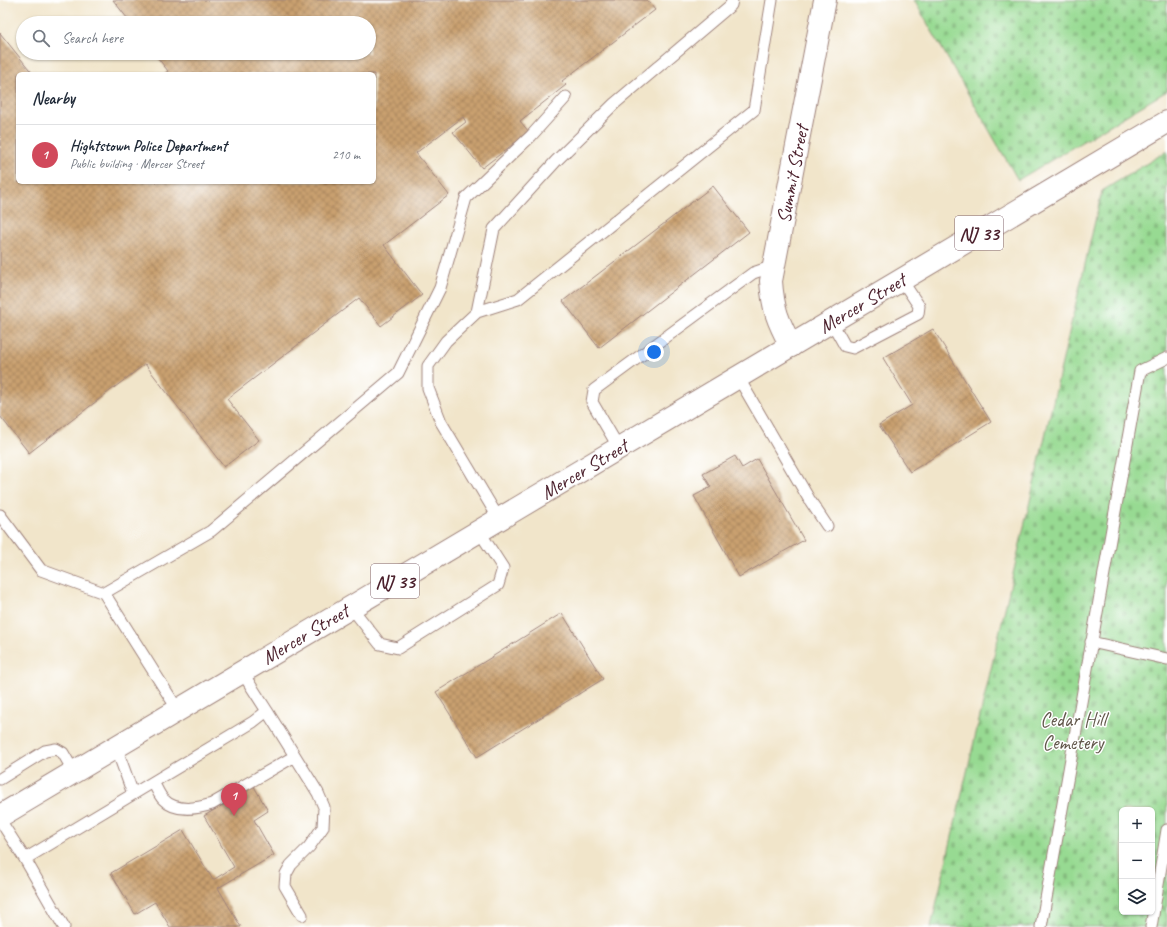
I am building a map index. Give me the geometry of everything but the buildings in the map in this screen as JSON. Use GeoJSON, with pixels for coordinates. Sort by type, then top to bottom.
{"type":"FeatureCollection","features":[{"type":"Feature","properties":{"kind":"main road","name":"Summit Street"},"geometry":{"type":"LineString","coordinates":[[791,346],[778,322],[772,302],[771,281],[825,0]]}},
{"type":"Feature","properties":{"kind":"main road","name":"Mercer Street"},"geometry":{"type":"LineString","coordinates":[[0,816],[1167,122]]}},
{"type":"Feature","properties":{"kind":"lane"},"geometry":{"type":"LineString","coordinates":[[477,312],[494,229],[556,161],[614,104],[731,5],[732,0]]}},
{"type":"Feature","properties":{"kind":"lane"},"geometry":{"type":"LineString","coordinates":[[499,519],[441,422],[428,388],[428,366],[446,342],[477,312],[518,299],[754,110],[772,0]]}},
{"type":"Feature","properties":{"kind":"lane"},"geometry":{"type":"LineString","coordinates":[[104,593],[211,531],[398,373],[440,288],[466,198],[531,136],[566,97]]}},
{"type":"Feature","properties":{"kind":"lane"},"geometry":{"type":"LineString","coordinates":[[618,448],[592,402],[594,390],[753,273],[774,266]]}},
{"type":"Feature","properties":{"kind":"lane"},"geometry":{"type":"LineString","coordinates":[[832,321],[845,346],[853,348],[918,314],[919,306],[901,279]]}},
{"type":"Feature","properties":{"kind":"lane"},"geometry":{"type":"LineString","coordinates":[[1041,927],[1140,371],[1167,358]]}},
{"type":"Feature","properties":{"kind":"lane"},"geometry":{"type":"LineString","coordinates":[[738,377],[809,499],[827,526]]}},
{"type":"Feature","properties":{"kind":"lane"},"geometry":{"type":"LineString","coordinates":[[0,515],[40,570],[104,593],[178,710]]}},
{"type":"Feature","properties":{"kind":"lane"},"geometry":{"type":"LineString","coordinates":[[351,607],[380,644],[398,648],[498,585],[503,568],[479,531]]}},
{"type":"Feature","properties":{"kind":"lane"},"geometry":{"type":"LineString","coordinates":[[1092,642],[1167,659]]}},
{"type":"Feature","properties":{"kind":"lane"},"geometry":{"type":"LineString","coordinates":[[242,672],[318,793],[324,807],[323,827],[309,847],[291,865],[286,874],[285,886],[302,915]]}},
{"type":"Feature","properties":{"kind":"lane"},"geometry":{"type":"LineString","coordinates":[[25,859],[253,722],[267,711]]}},
{"type":"Feature","properties":{"kind":"lane"},"geometry":{"type":"LineString","coordinates":[[116,747],[133,794]]}},
{"type":"Feature","properties":{"kind":"lane"},"geometry":{"type":"LineString","coordinates":[[0,779],[45,752],[56,749],[62,753],[74,772]]}},
{"type":"Feature","properties":{"kind":"lane"},"geometry":{"type":"LineString","coordinates":[[153,782],[162,799],[172,806],[198,808],[212,804],[295,756]]}},
{"type":"Feature","properties":{"kind":"lane"},"geometry":{"type":"LineString","coordinates":[[0,820],[25,859],[64,927]]}},
{"type":"Feature","properties":{"kind":"lane"},"geometry":{"type":"LineString","coordinates":[[1151,927],[1167,833]]}},
{"type":"Feature","properties":{"kind":"green space"},"geometry":{"type":"Polygon","coordinates":[[[914,0],[1167,0],[1167,91],[1018,180],[914,0]]]}},
{"type":"Feature","properties":{"kind":"green space","name":"Cedar Hill Cemetery"},"geometry":{"type":"Polygon","coordinates":[[[1167,151],[1167,927],[931,927],[1102,191],[1167,151]]]}},
{"type":"Feature","properties":{"kind":"place","name":"Hightstown Police Department"},"geometry":{"type":"Point","coordinates":[234,816]}}]}
